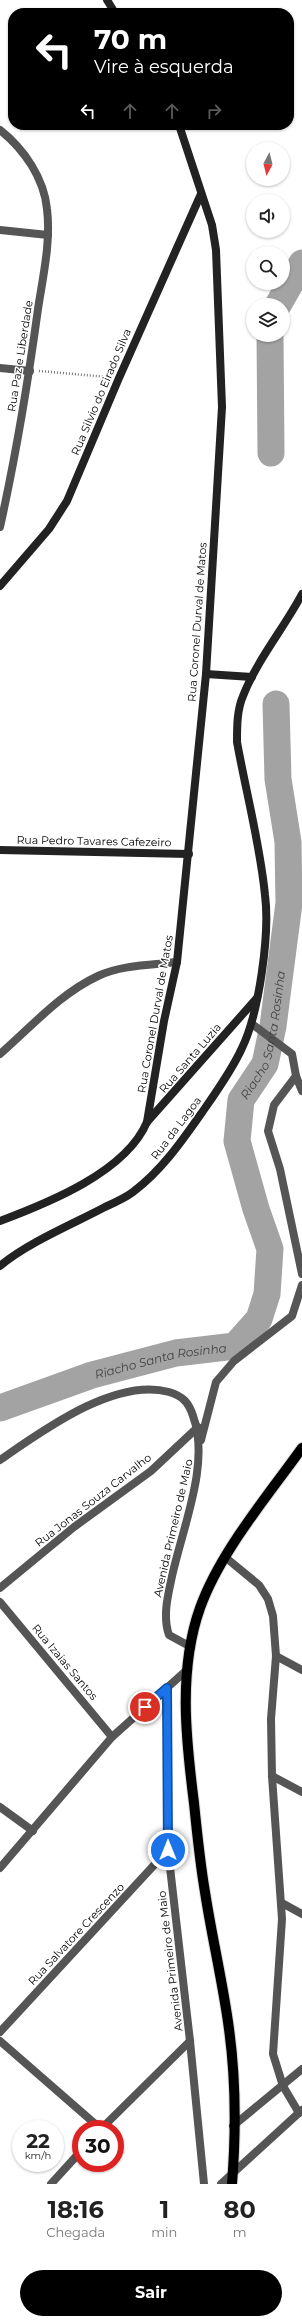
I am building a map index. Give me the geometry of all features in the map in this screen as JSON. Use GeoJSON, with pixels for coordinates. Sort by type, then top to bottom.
{"type":"FeatureCollection","features":[{"type":"Feature","properties":{"kind":"main road"},"geometry":{"type":"LineString","coordinates":[[232,2184],[233,2066],[229,2029],[205,1890],[188,1757],[186,1710],[188,1670],[191,1648],[200,1610],[209,1585],[225,1557],[302,1448]]}},
{"type":"Feature","properties":{"kind":"street","name":"Rua Paz e Liberdade"},"geometry":{"type":"LineString","coordinates":[[0,130],[10,138],[36,174],[42,187],[47,208],[48,235],[30,371],[0,527]]}},
{"type":"Feature","properties":{"kind":"street","name":"Rua Coronel Durval de Matos"},"geometry":{"type":"LineString","coordinates":[[147,1122],[164,1021],[177,962],[189,854],[206,674],[222,407],[216,250],[212,225],[181,130]]}},
{"type":"Feature","properties":{"kind":"street","name":"Rua Silvio do Eirado Silva"},"geometry":{"type":"LineString","coordinates":[[1,584],[49,530],[67,501],[118,378],[202,194]]}},
{"type":"Feature","properties":{"kind":"street"},"geometry":{"type":"LineString","coordinates":[[0,230],[48,235]]}},
{"type":"Feature","properties":{"kind":"street"},"geometry":{"type":"LineString","coordinates":[[0,368],[30,371]]}},
{"type":"Feature","properties":{"kind":"street","name":"Rua da Lagoa"},"geometry":{"type":"LineString","coordinates":[[0,1266],[27,1248],[132,1193],[150,1179],[171,1156],[217,1091],[242,1048],[252,1024],[258,997],[263,962],[266,896],[237,742],[237,722],[242,697],[302,594]]}},
{"type":"Feature","properties":{"kind":"street"},"geometry":{"type":"LineString","coordinates":[[206,674],[252,678]]}},
{"type":"Feature","properties":{"kind":"street","name":"Rua Pedro Tavares Cafezeiro"},"geometry":{"type":"LineString","coordinates":[[0,850],[189,854]]}},
{"type":"Feature","properties":{"kind":"street"},"geometry":{"type":"LineString","coordinates":[[0,1054],[72,991],[99,975],[117,970],[177,962]]}},
{"type":"Feature","properties":{"kind":"street","name":"Rua Santa Luzia"},"geometry":{"type":"LineString","coordinates":[[0,1221],[40,1206],[93,1179],[128,1150],[143,1133],[147,1122],[258,997]]}},
{"type":"Feature","properties":{"kind":"street"},"geometry":{"type":"LineString","coordinates":[[252,1024],[292,1054],[296,1076],[302,1091]]}},
{"type":"Feature","properties":{"kind":"street"},"geometry":{"type":"LineString","coordinates":[[296,1076],[274,1105],[268,1131],[280,1168],[302,1274]]}},
{"type":"Feature","properties":{"kind":"street"},"geometry":{"type":"LineString","coordinates":[[200,1444],[216,1382],[234,1361],[292,1316],[302,1285]]}},
{"type":"Feature","properties":{"kind":"street","name":"Avenida Primeiro de Maio"},"geometry":{"type":"LineString","coordinates":[[0,1460],[64,1417],[103,1398],[147,1389],[177,1394],[189,1402],[198,1427],[200,1444],[198,1471],[176,1553],[166,1615],[169,1635],[191,1648]]}},
{"type":"Feature","properties":{"kind":"street","name":"Rua Jonas Souza Carvalho"},"geometry":{"type":"LineString","coordinates":[[0,1588],[74,1527],[151,1471],[198,1427]]}},
{"type":"Feature","properties":{"kind":"street"},"geometry":{"type":"LineString","coordinates":[[221,2184],[301,2112],[282,2086],[273,2054],[282,1903],[272,1776],[271,1719],[276,1656],[274,1616],[268,1599],[259,1585],[225,1557]]}},
{"type":"Feature","properties":{"kind":"street","name":"Rua Izaias Santos"},"geometry":{"type":"LineString","coordinates":[[0,1602],[112,1737]]}},
{"type":"Feature","properties":{"kind":"street"},"geometry":{"type":"LineString","coordinates":[[276,1656],[302,1670]]}},
{"type":"Feature","properties":{"kind":"street"},"geometry":{"type":"LineString","coordinates":[[0,1868],[112,1737],[188,1670]]}},
{"type":"Feature","properties":{"kind":"street","name":"Avenida Primeiro de Maio"},"geometry":{"type":"LineString","coordinates":[[167,1688],[168,1850],[190,2041],[204,2184]]}},
{"type":"Feature","properties":{"kind":"street"},"geometry":{"type":"LineString","coordinates":[[272,1776],[302,1792]]}},
{"type":"Feature","properties":{"kind":"street"},"geometry":{"type":"LineString","coordinates":[[0,1807],[33,1831]]}},
{"type":"Feature","properties":{"kind":"street","name":"Rua Salvatore Crescenzo"},"geometry":{"type":"LineString","coordinates":[[0,2032],[168,1850]]}},
{"type":"Feature","properties":{"kind":"street"},"geometry":{"type":"LineString","coordinates":[[282,1903],[302,1914]]}},
{"type":"Feature","properties":{"kind":"street"},"geometry":{"type":"LineString","coordinates":[[0,2041],[91,2120]]}},
{"type":"Feature","properties":{"kind":"street"},"geometry":{"type":"LineString","coordinates":[[110,2120],[190,2041]]}},
{"type":"Feature","properties":{"kind":"street"},"geometry":{"type":"LineString","coordinates":[[233,2126],[302,2069]]}},
{"type":"Feature","properties":{"kind":"street"},"geometry":{"type":"LineString","coordinates":[[51,2184],[72,2161]]}},
{"type":"Feature","properties":{"kind":"path"},"geometry":{"type":"LineString","coordinates":[[30,371],[118,378]]}},
{"type":"Feature","properties":{"kind":"waterway","name":"Riacho Santa Rosinha"},"geometry":{"type":"LineString","coordinates":[[282,298],[302,263]]}},
{"type":"Feature","properties":{"kind":"waterway","name":"Riacho Santa Rosinha"},"geometry":{"type":"LineString","coordinates":[[270,342],[271,453]]}},
{"type":"Feature","properties":{"kind":"waterway","name":"Riacho Santa Rosinha"},"geometry":{"type":"LineString","coordinates":[[0,1408],[92,1375],[176,1353],[235,1346],[259,1319],[267,1294],[270,1249],[256,1209],[237,1141],[241,1100],[265,1064],[273,1026],[289,903],[288,842],[278,779],[276,704]]}},
{"type":"Feature","properties":{"kind":"route"},"geometry":{"type":"LineString","coordinates":[[145,1707],[167,1688],[168,1850]]}}]}
